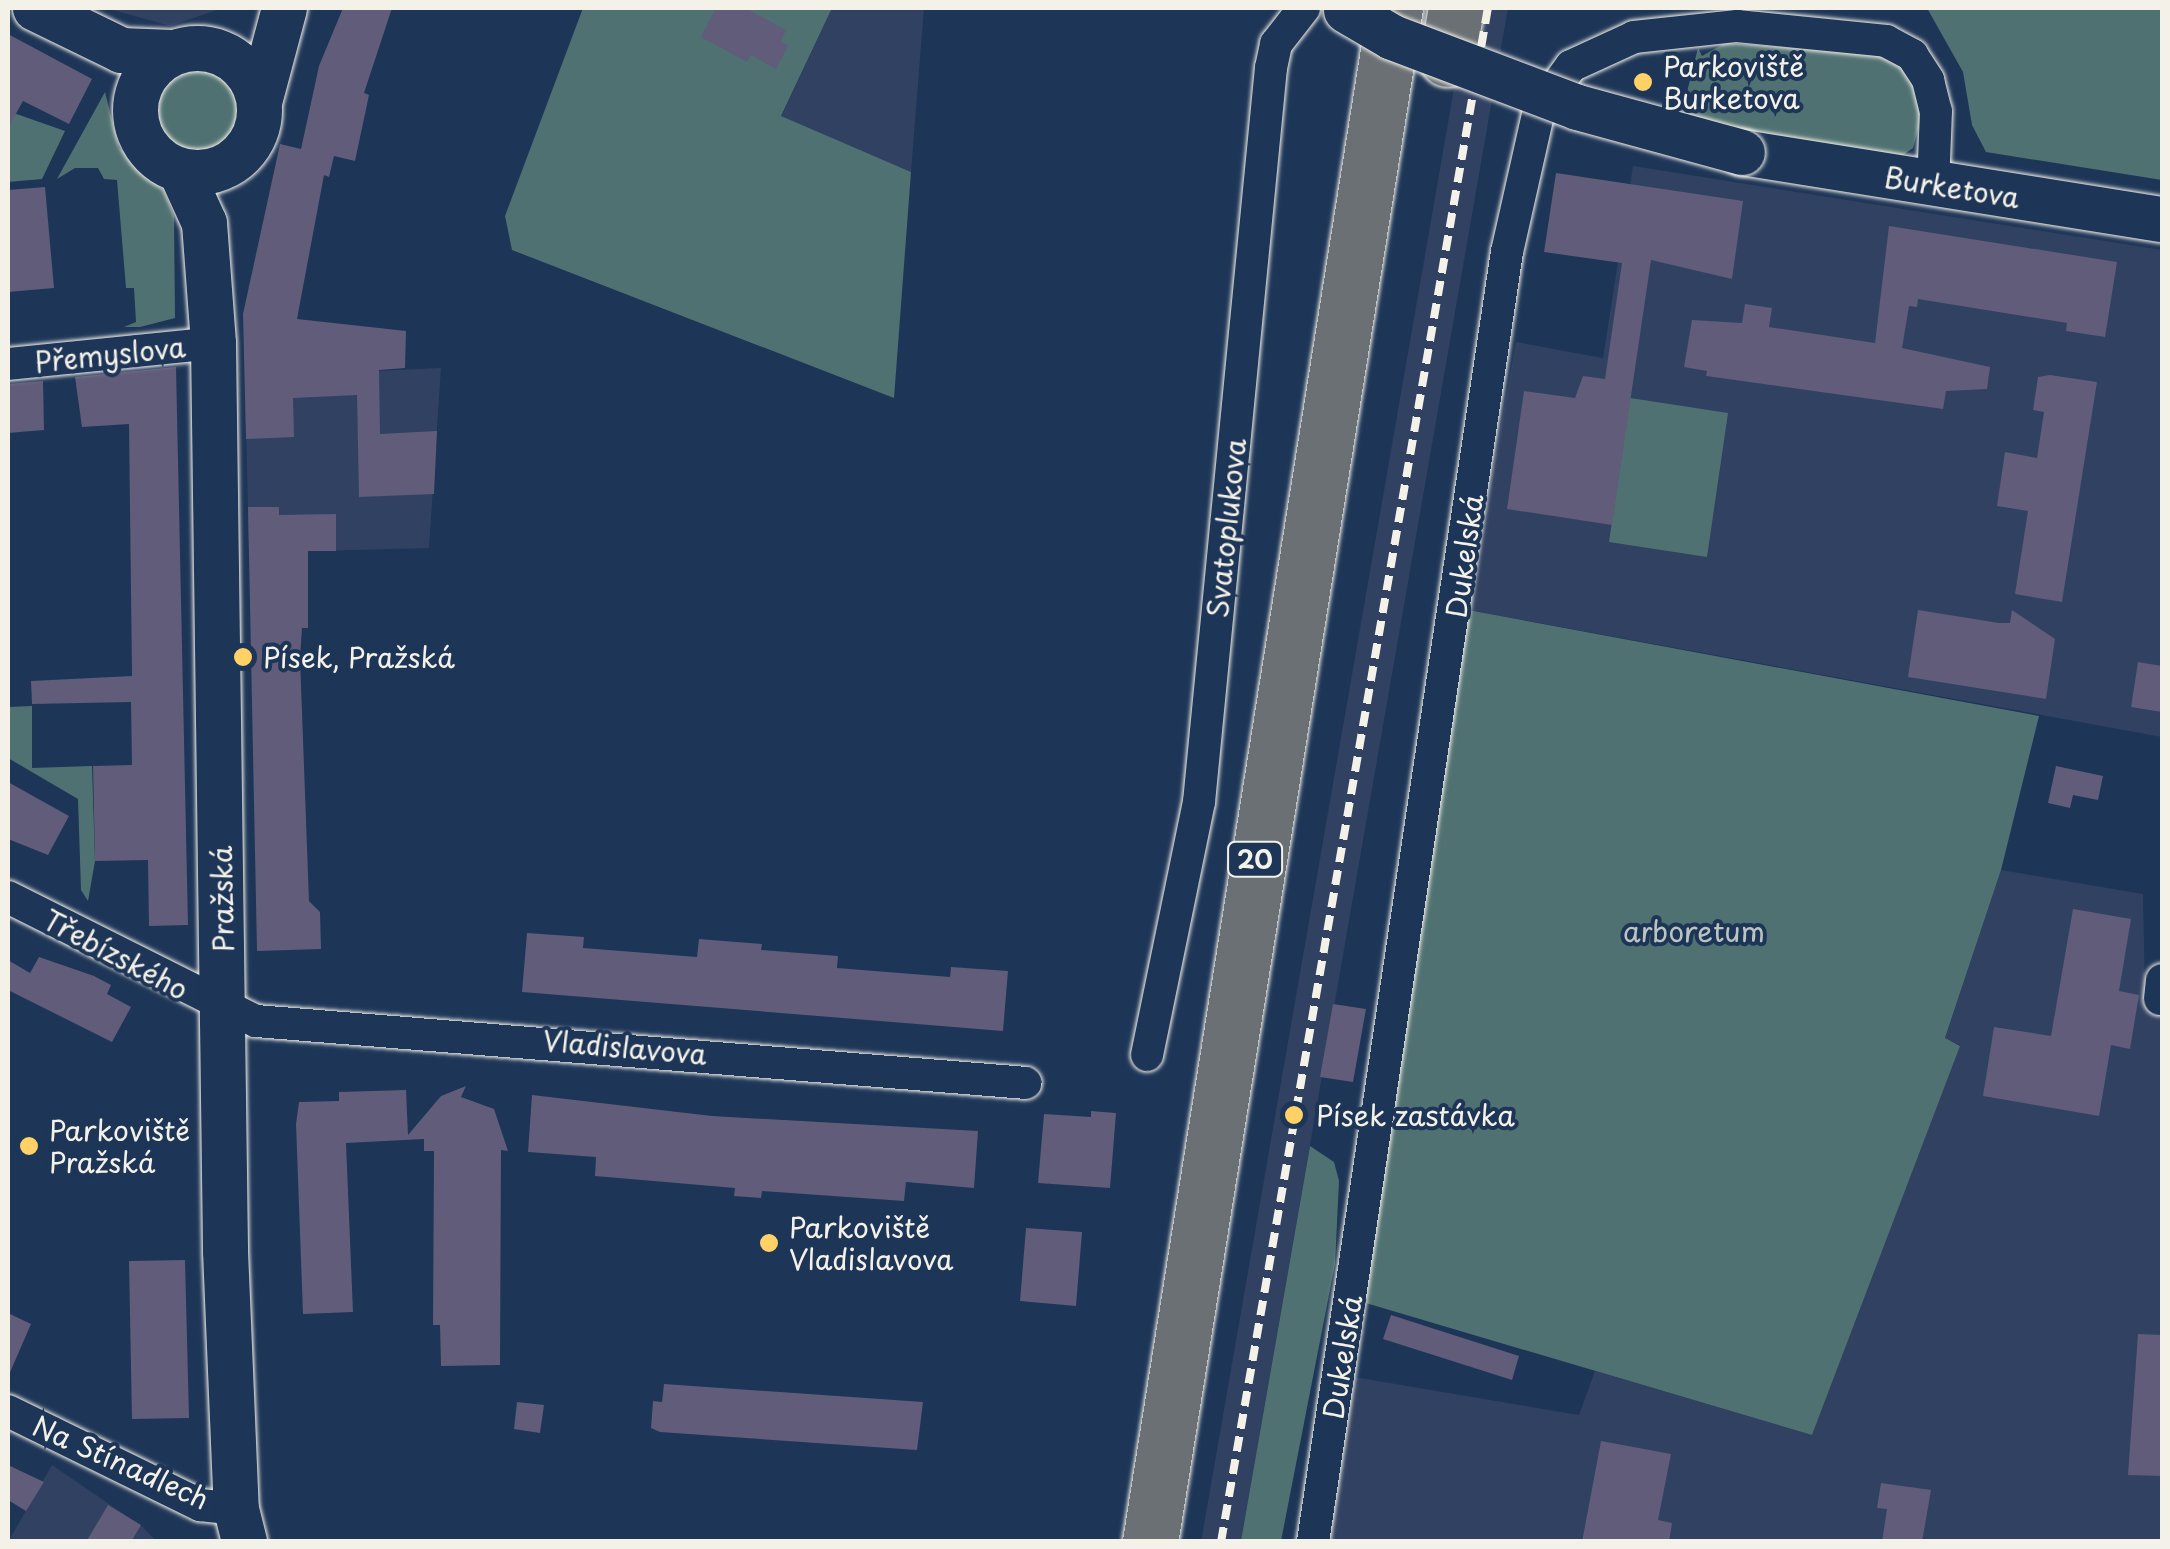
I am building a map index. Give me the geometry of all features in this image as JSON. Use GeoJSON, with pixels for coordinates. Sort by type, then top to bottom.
{"type":"FeatureCollection","features":[{"type":"Feature","properties":{"kind":"highway","name":"20"},"geometry":{"type":"LineString","coordinates":[[1150,1542],[1347,8]]}},
{"type":"Feature","properties":{"kind":"highway","name":"20"},"geometry":{"type":"LineString","coordinates":[[1180,1542],[1418,8]]}},
{"type":"Feature","properties":{"kind":"main road"},"geometry":{"type":"LineString","coordinates":[[34,8],[99,42],[142,54],[190,50],[250,32],[274,8]]}},
{"type":"Feature","properties":{"kind":"main road"},"geometry":{"type":"LineString","coordinates":[[259,102],[244,68],[190,50],[143,77],[134,114],[148,149],[180,170],[218,168],[236,158],[258,123],[259,102],[284,8]]}},
{"type":"Feature","properties":{"kind":"main road","name":"Burketova"},"geometry":{"type":"LineString","coordinates":[[1347,8],[1451,33],[1576,107],[1742,152],[2162,218]]}},
{"type":"Feature","properties":{"kind":"main road"},"geometry":{"type":"LineString","coordinates":[[99,42],[118,58],[136,94]]}},
{"type":"Feature","properties":{"kind":"main road","name":"Pražská"},"geometry":{"type":"LineString","coordinates":[[208,255],[223,186],[236,158]]}},
{"type":"Feature","properties":{"kind":"main road","name":"Pražská"},"geometry":{"type":"LineString","coordinates":[[180,170],[197,196],[208,255],[213,344],[225,1010],[240,1525]]}},
{"type":"Feature","properties":{"kind":"street","name":"Svatoplukova"},"geometry":{"type":"LineString","coordinates":[[1148,1055],[1198,802],[1271,68],[1276,44],[1347,8]]}},
{"type":"Feature","properties":{"kind":"street","name":"Dukelská"},"geometry":{"type":"LineString","coordinates":[[1313,1542],[1508,252],[1539,110],[1572,66],[1634,37],[1737,26],[1886,41],[1912,56],[1928,80],[1936,111],[1933,185]]}},
{"type":"Feature","properties":{"kind":"street","name":"Přemyslova"},"geometry":{"type":"LineString","coordinates":[[8,364],[213,344]]}},
{"type":"Feature","properties":{"kind":"street","name":"Třebízského"},"geometry":{"type":"LineString","coordinates":[[8,897],[225,1010]]}},
{"type":"Feature","properties":{"kind":"street","name":"Vladislavova"},"geometry":{"type":"LineString","coordinates":[[225,1010],[256,1021],[1026,1082]]}},
{"type":"Feature","properties":{"kind":"street","name":"Na Stínadlech"},"geometry":{"type":"LineString","coordinates":[[8,1411],[240,1525]]}},
{"type":"Feature","properties":{"kind":"shaded area"},"geometry":{"type":"Polygon","coordinates":[[[106,8],[223,8],[170,26],[106,8]]]}},
{"type":"Feature","properties":{"kind":"shaded area"},"geometry":{"type":"Polygon","coordinates":[[[832,8],[924,8],[911,172],[781,117],[832,8]]]}},
{"type":"Feature","properties":{"kind":"shaded area"},"geometry":{"type":"Polygon","coordinates":[[[1468,8],[1508,8],[1241,1541],[1201,1542],[1468,8]]]}},
{"type":"Feature","properties":{"kind":"shaded area"},"geometry":{"type":"Polygon","coordinates":[[[1633,166],[2162,250],[2162,737],[1468,610],[1516,342],[1603,358],[1633,166]]]}},
{"type":"Feature","properties":{"kind":"shaded area"},"geometry":{"type":"Polygon","coordinates":[[[441,368],[429,548],[249,553],[245,377],[441,368]]]}},
{"type":"Feature","properties":{"kind":"shaded area"},"geometry":{"type":"Polygon","coordinates":[[[2001,870],[2143,894],[2145,993],[2162,997],[2162,1541],[1327,1542],[1354,1377],[1579,1415],[1595,1371],[1812,1435],[1960,1045],[1945,1039],[2001,870]]]}},
{"type":"Feature","properties":{"kind":"shaded area"},"geometry":{"type":"Polygon","coordinates":[[[52,1465],[143,1527],[156,1541],[8,1542],[52,1465]]]}},
{"type":"Feature","properties":{"kind":"green space"},"geometry":{"type":"Polygon","coordinates":[[[583,8],[832,8],[781,116],[911,172],[894,398],[512,250],[505,216],[583,8]]]}},
{"type":"Feature","properties":{"kind":"green space"},"geometry":{"type":"Polygon","coordinates":[[[1927,8],[2162,8],[2162,180],[1986,152],[1972,125],[1963,72],[1927,8]]]}},
{"type":"Feature","properties":{"kind":"green space"},"geometry":{"type":"Polygon","coordinates":[[[1725,43],[1893,56],[1914,79],[1924,108],[1913,148],[1896,160],[1681,116],[1698,48],[1702,56],[1725,43]]]}},
{"type":"Feature","properties":{"kind":"green space"},"geometry":{"type":"Polygon","coordinates":[[[198,66],[228,79],[241,109],[228,139],[198,152],[168,139],[155,109],[168,79],[198,66]]]}},
{"type":"Feature","properties":{"kind":"green space"},"geometry":{"type":"Polygon","coordinates":[[[105,92],[119,148],[164,191],[174,216],[175,318],[140,327],[124,327],[136,322],[134,288],[126,288],[117,180],[104,179],[98,168],[75,168],[57,179],[105,92]]]}},
{"type":"Feature","properties":{"kind":"green space"},"geometry":{"type":"Polygon","coordinates":[[[8,111],[65,131],[42,179],[8,182],[8,111]]]}},
{"type":"Feature","properties":{"kind":"green space"},"geometry":{"type":"Polygon","coordinates":[[[1630,398],[1728,413],[1707,557],[1609,542],[1630,398]]]}},
{"type":"Feature","properties":{"kind":"green space","name":"arboretum"},"geometry":{"type":"Polygon","coordinates":[[[1468,610],[2039,716],[2001,870],[1945,1038],[1960,1046],[1812,1435],[1359,1301],[1468,610]]]}},
{"type":"Feature","properties":{"kind":"green space"},"geometry":{"type":"Polygon","coordinates":[[[32,706],[32,768],[92,766],[95,861],[88,901],[81,890],[78,799],[8,758],[8,707],[32,706]]]}},
{"type":"Feature","properties":{"kind":"green space"},"geometry":{"type":"Polygon","coordinates":[[[1310,1146],[1334,1162],[1339,1181],[1335,1264],[1281,1541],[1241,1541],[1310,1146]]]}},
{"type":"Feature","properties":{"kind":"building"},"geometry":{"type":"Polygon","coordinates":[[[343,8],[392,8],[364,93],[369,95],[355,161],[334,156],[329,177],[324,175],[297,319],[406,331],[405,368],[379,370],[380,434],[437,431],[434,494],[359,497],[357,395],[293,398],[294,437],[246,439],[243,314],[280,144],[301,149],[319,66],[343,8]]]}},
{"type":"Feature","properties":{"kind":"building"},"geometry":{"type":"Polygon","coordinates":[[[716,8],[745,8],[786,30],[781,41],[788,46],[776,69],[751,55],[747,62],[701,37],[716,8]]]}},
{"type":"Feature","properties":{"kind":"building"},"geometry":{"type":"Polygon","coordinates":[[[8,34],[92,79],[69,124],[23,101],[8,128],[8,34]]]}},
{"type":"Feature","properties":{"kind":"building"},"geometry":{"type":"Polygon","coordinates":[[[1556,173],[1743,201],[1732,279],[1651,260],[1612,525],[1507,509],[1524,391],[1575,398],[1583,376],[1605,379],[1622,263],[1544,252],[1556,173]]]}},
{"type":"Feature","properties":{"kind":"building"},"geometry":{"type":"Polygon","coordinates":[[[45,187],[54,288],[8,292],[8,190],[45,187]]]}},
{"type":"Feature","properties":{"kind":"building"},"geometry":{"type":"Polygon","coordinates":[[[1889,226],[2117,262],[2105,337],[2066,331],[2067,323],[1918,299],[1917,307],[1909,306],[1902,348],[1990,367],[1987,389],[1946,391],[1943,409],[1706,376],[1707,371],[1684,367],[1692,320],[1742,323],[1745,304],[1772,308],[1769,327],[1875,343],[1889,226]]]}},
{"type":"Feature","properties":{"kind":"building"},"geometry":{"type":"Polygon","coordinates":[[[176,367],[188,925],[149,926],[148,860],[95,861],[93,766],[132,765],[131,702],[32,704],[31,681],[132,676],[129,424],[82,427],[75,377],[176,367]]]}},
{"type":"Feature","properties":{"kind":"building"},"geometry":{"type":"Polygon","coordinates":[[[2050,375],[2097,382],[2062,602],[2015,594],[2028,511],[1997,506],[2005,452],[2037,458],[2044,412],[2033,410],[2038,377],[2050,375]]]}},
{"type":"Feature","properties":{"kind":"building"},"geometry":{"type":"Polygon","coordinates":[[[43,381],[44,430],[8,433],[8,384],[43,381]]]}},
{"type":"Feature","properties":{"kind":"building"},"geometry":{"type":"Polygon","coordinates":[[[248,507],[279,507],[279,515],[336,514],[336,551],[308,551],[308,628],[302,628],[300,658],[309,901],[320,912],[321,949],[257,951],[248,507]]]}},
{"type":"Feature","properties":{"kind":"building"},"geometry":{"type":"Polygon","coordinates":[[[1918,610],[2010,623],[2012,610],[2055,639],[2046,699],[1908,677],[1918,610]]]}},
{"type":"Feature","properties":{"kind":"building"},"geometry":{"type":"Polygon","coordinates":[[[2138,662],[2162,666],[2162,712],[2131,707],[2138,662]]]}},
{"type":"Feature","properties":{"kind":"building"},"geometry":{"type":"Polygon","coordinates":[[[2056,766],[2103,776],[2098,800],[2073,795],[2070,808],[2048,803],[2056,766]]]}},
{"type":"Feature","properties":{"kind":"building"},"geometry":{"type":"Polygon","coordinates":[[[8,782],[69,816],[48,855],[8,839],[8,782]]]}},
{"type":"Feature","properties":{"kind":"building"},"geometry":{"type":"Polygon","coordinates":[[[2073,909],[2131,919],[2119,991],[2139,995],[2130,1049],[2111,1045],[2099,1116],[1983,1096],[1994,1027],[2051,1036],[2073,909]]]}},
{"type":"Feature","properties":{"kind":"building"},"geometry":{"type":"Polygon","coordinates":[[[527,933],[584,937],[583,948],[697,957],[699,939],[762,944],[761,950],[838,956],[837,968],[950,977],[951,967],[1008,971],[1003,1031],[522,992],[527,933]]]}},
{"type":"Feature","properties":{"kind":"building"},"geometry":{"type":"Polygon","coordinates":[[[39,957],[111,985],[107,994],[131,1007],[112,1042],[8,990],[8,960],[30,973],[39,957]]]}},
{"type":"Feature","properties":{"kind":"building"},"geometry":{"type":"Polygon","coordinates":[[[1333,1004],[1366,1009],[1353,1082],[1320,1077],[1333,1004]]]}},
{"type":"Feature","properties":{"kind":"building"},"geometry":{"type":"Polygon","coordinates":[[[466,1086],[461,1097],[494,1109],[508,1151],[501,1150],[500,1365],[441,1366],[440,1325],[433,1325],[434,1151],[424,1151],[424,1139],[346,1143],[353,1312],[303,1314],[296,1124],[299,1102],[339,1101],[339,1092],[406,1090],[408,1135],[441,1096],[466,1086]]]}},
{"type":"Feature","properties":{"kind":"building"},"geometry":{"type":"Polygon","coordinates":[[[532,1095],[712,1116],[978,1131],[974,1188],[906,1182],[904,1201],[762,1191],[761,1198],[734,1196],[735,1188],[595,1176],[596,1157],[528,1152],[532,1095]]]}},
{"type":"Feature","properties":{"kind":"building"},"geometry":{"type":"Polygon","coordinates":[[[1091,1111],[1116,1113],[1110,1188],[1038,1183],[1044,1114],[1091,1117],[1091,1111]]]}},
{"type":"Feature","properties":{"kind":"building"},"geometry":{"type":"Polygon","coordinates":[[[1026,1228],[1082,1232],[1076,1306],[1020,1301],[1026,1228]]]}},
{"type":"Feature","properties":{"kind":"building"},"geometry":{"type":"Polygon","coordinates":[[[185,1260],[189,1418],[132,1419],[129,1261],[185,1260]]]}},
{"type":"Feature","properties":{"kind":"building"},"geometry":{"type":"Polygon","coordinates":[[[8,1313],[31,1324],[8,1377],[8,1313]]]}},
{"type":"Feature","properties":{"kind":"building"},"geometry":{"type":"Polygon","coordinates":[[[1391,1315],[1519,1356],[1512,1380],[1383,1339],[1391,1315]]]}},
{"type":"Feature","properties":{"kind":"building"},"geometry":{"type":"Polygon","coordinates":[[[2138,1334],[2162,1335],[2162,1476],[2128,1475],[2138,1334]]]}},
{"type":"Feature","properties":{"kind":"building"},"geometry":{"type":"Polygon","coordinates":[[[664,1384],[923,1402],[917,1450],[660,1432],[651,1428],[653,1401],[662,1402],[664,1384]]]}},
{"type":"Feature","properties":{"kind":"building"},"geometry":{"type":"Polygon","coordinates":[[[517,1402],[544,1405],[540,1433],[514,1429],[517,1402]]]}},
{"type":"Feature","properties":{"kind":"building"},"geometry":{"type":"Polygon","coordinates":[[[1601,1441],[1671,1454],[1658,1520],[1672,1523],[1669,1542],[1582,1542],[1601,1441]]]}},
{"type":"Feature","properties":{"kind":"building"},"geometry":{"type":"Polygon","coordinates":[[[8,1465],[44,1482],[26,1511],[8,1500],[8,1465]]]}},
{"type":"Feature","properties":{"kind":"building"},"geometry":{"type":"Polygon","coordinates":[[[1881,1483],[1931,1490],[1922,1542],[1882,1542],[1887,1509],[1877,1508],[1881,1483]]]}},
{"type":"Feature","properties":{"kind":"building"},"geometry":{"type":"Polygon","coordinates":[[[108,1505],[141,1525],[131,1542],[86,1542],[108,1505]]]}},
{"type":"Feature","properties":{"kind":"railway"},"geometry":{"type":"LineString","coordinates":[[1221,1542],[1488,8]]}},
{"type":"Feature","properties":{"kind":"place","name":"Parkoviště Burketova"},"geometry":{"type":"Point","coordinates":[1643,82]}},
{"type":"Feature","properties":{"kind":"place","name":"Písek, Pražská"},"geometry":{"type":"Point","coordinates":[243,657]}},
{"type":"Feature","properties":{"kind":"place","name":"Písek zastávka"},"geometry":{"type":"Point","coordinates":[1294,1115]}},
{"type":"Feature","properties":{"kind":"place","name":"Parkoviště Pražská"},"geometry":{"type":"Point","coordinates":[29,1146]}},
{"type":"Feature","properties":{"kind":"place","name":"Parkoviště Vladislavova"},"geometry":{"type":"Point","coordinates":[769,1243]}}]}
